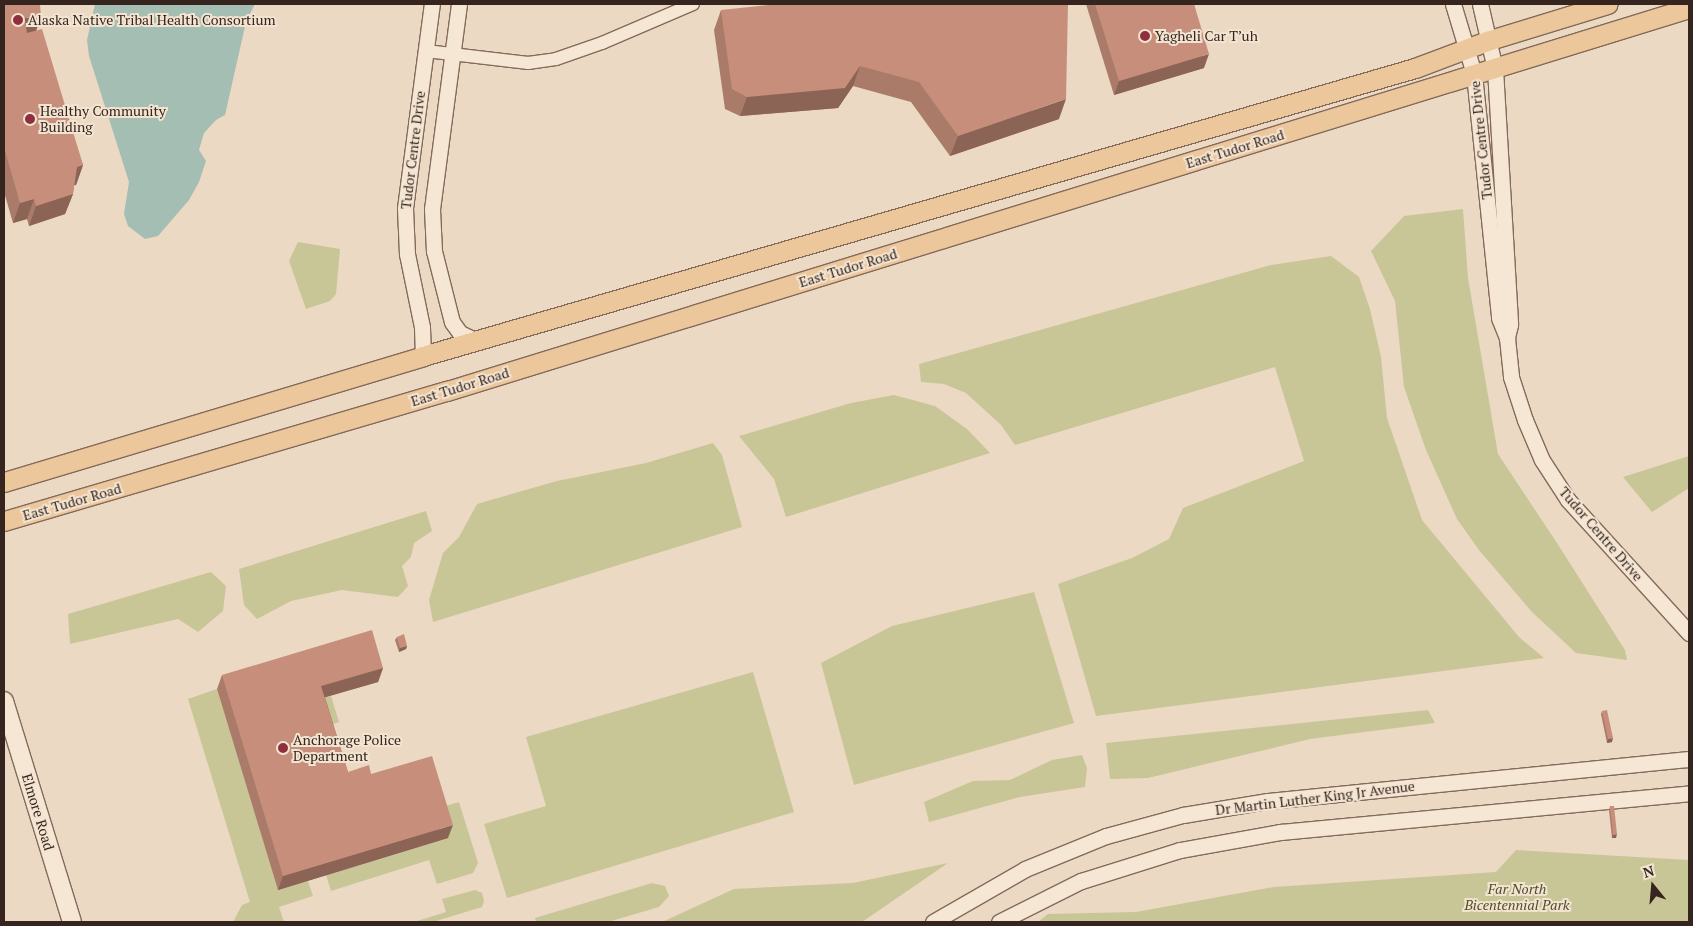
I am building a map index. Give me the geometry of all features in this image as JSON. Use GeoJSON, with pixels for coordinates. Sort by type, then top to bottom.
{"type":"FeatureCollection","features":[{"type":"Feature","properties":{"kind":"main road","name":"East Tudor Road"},"geometry":{"type":"LineString","coordinates":[[4,482],[423,356],[1406,71],[1490,40],[1608,4]]}},
{"type":"Feature","properties":{"kind":"main road","name":"East Tudor Road"},"geometry":{"type":"LineString","coordinates":[[4,521],[457,388],[1689,8]]}},
{"type":"Feature","properties":{"kind":"main road","name":"Elmore Road"},"geometry":{"type":"LineString","coordinates":[[4,701],[72,922]]}},
{"type":"Feature","properties":{"kind":"street","name":"Tudor Centre Drive"},"geometry":{"type":"LineString","coordinates":[[423,356],[422,327],[407,254],[405,208],[432,4]]}},
{"type":"Feature","properties":{"kind":"street","name":"Tudor Centre Drive"},"geometry":{"type":"LineString","coordinates":[[459,4],[432,209],[434,251],[452,322],[460,333],[476,341]]}},
{"type":"Feature","properties":{"kind":"street"},"geometry":{"type":"LineString","coordinates":[[426,51],[528,63],[556,59],[602,43],[693,4]]}},
{"type":"Feature","properties":{"kind":"street","name":"Tudor Centre Drive"},"geometry":{"type":"LineString","coordinates":[[1452,4],[1474,74],[1499,318],[1507,338],[1512,377],[1525,420],[1542,460],[1568,500],[1689,633]]}},
{"type":"Feature","properties":{"kind":"street","name":"Tudor Centre Drive"},"geometry":{"type":"LineString","coordinates":[[1480,4],[1490,40],[1495,69],[1510,325],[1507,338]]}},
{"type":"Feature","properties":{"kind":"street","name":"Dr Martin Luther King Jr Avenue"},"geometry":{"type":"LineString","coordinates":[[934,922],[1025,869],[1106,836],[1183,815],[1268,800],[1689,758]]}},
{"type":"Feature","properties":{"kind":"street"},"geometry":{"type":"LineString","coordinates":[[999,922],[1081,881],[1180,850],[1280,832],[1689,793]]}},
{"type":"Feature","properties":{"kind":"green space"},"geometry":{"type":"Polygon","coordinates":[[[1463,209],[1468,278],[1498,454],[1625,650],[1627,660],[1576,653],[1532,612],[1479,550],[1457,519],[1426,450],[1404,387],[1395,301],[1371,251],[1404,216],[1463,209]]]}},
{"type":"Feature","properties":{"kind":"green space"},"geometry":{"type":"Polygon","coordinates":[[[298,242],[340,249],[336,294],[330,301],[306,309],[289,261],[298,242]]]}},
{"type":"Feature","properties":{"kind":"green space"},"geometry":{"type":"Polygon","coordinates":[[[1331,256],[1359,277],[1370,309],[1381,357],[1387,418],[1422,520],[1519,637],[1544,658],[1096,716],[1058,584],[1132,558],[1169,539],[1183,508],[1304,461],[1275,367],[1015,445],[1001,425],[966,393],[944,384],[921,382],[919,364],[1271,265],[1331,256]]]}},
{"type":"Feature","properties":{"kind":"green space"},"geometry":{"type":"Polygon","coordinates":[[[894,395],[935,406],[967,429],[990,453],[786,517],[774,479],[739,436],[851,403],[894,395]]]}},
{"type":"Feature","properties":{"kind":"green space"},"geometry":{"type":"Polygon","coordinates":[[[713,443],[722,455],[742,527],[433,622],[429,600],[443,553],[459,537],[477,504],[557,481],[646,463],[713,443]]]}},
{"type":"Feature","properties":{"kind":"green space"},"geometry":{"type":"Polygon","coordinates":[[[1689,456],[1689,488],[1652,512],[1623,477],[1689,456]]]}},
{"type":"Feature","properties":{"kind":"green space"},"geometry":{"type":"Polygon","coordinates":[[[426,511],[432,531],[414,543],[411,557],[402,566],[408,586],[398,597],[342,590],[291,601],[257,619],[244,605],[239,569],[426,511]]]}},
{"type":"Feature","properties":{"kind":"green space"},"geometry":{"type":"Polygon","coordinates":[[[211,572],[226,586],[223,611],[198,632],[178,619],[70,644],[68,614],[211,572]]]}},
{"type":"Feature","properties":{"kind":"green space"},"geometry":{"type":"Polygon","coordinates":[[[1034,592],[1074,723],[854,785],[821,663],[892,626],[1034,592]]]}},
{"type":"Feature","properties":{"kind":"green space"},"geometry":{"type":"Polygon","coordinates":[[[753,672],[794,812],[507,898],[484,824],[546,806],[526,737],[753,672]]]}},
{"type":"Feature","properties":{"kind":"green space"},"geometry":{"type":"Polygon","coordinates":[[[217,689],[278,889],[308,881],[313,896],[279,907],[284,922],[233,922],[242,905],[250,902],[188,699],[217,689]]]}},
{"type":"Feature","properties":{"kind":"green space"},"geometry":{"type":"Polygon","coordinates":[[[331,696],[339,722],[325,727],[316,700],[331,696]]]}},
{"type":"Feature","properties":{"kind":"green space"},"geometry":{"type":"Polygon","coordinates":[[[1428,710],[1435,723],[1310,739],[1148,778],[1110,779],[1106,743],[1428,710]]]}},
{"type":"Feature","properties":{"kind":"green space"},"geometry":{"type":"Polygon","coordinates":[[[1082,755],[1087,768],[1085,787],[1020,797],[929,822],[924,802],[973,781],[1010,780],[1052,760],[1082,755]]]}},
{"type":"Feature","properties":{"kind":"green space"},"geometry":{"type":"Polygon","coordinates":[[[459,802],[478,863],[473,873],[437,884],[429,860],[331,891],[326,875],[448,838],[439,808],[459,802]]]}},
{"type":"Feature","properties":{"kind":"green space","name":"Far North Bicentennial Park"},"geometry":{"type":"Polygon","coordinates":[[[1516,850],[1689,860],[1689,922],[1038,922],[1048,914],[1136,912],[1274,887],[1496,872],[1516,850]]]}},
{"type":"Feature","properties":{"kind":"green space"},"geometry":{"type":"Polygon","coordinates":[[[948,863],[862,922],[662,922],[734,889],[853,883],[948,863]]]}},
{"type":"Feature","properties":{"kind":"green space"},"geometry":{"type":"Polygon","coordinates":[[[652,883],[665,886],[669,896],[659,907],[608,922],[536,922],[535,918],[652,883]]]}},
{"type":"Feature","properties":{"kind":"green space"},"geometry":{"type":"Polygon","coordinates":[[[475,890],[482,893],[484,901],[482,907],[433,922],[414,922],[446,912],[442,899],[475,890]]]}},
{"type":"Feature","properties":{"kind":"shaded area"},"geometry":{"type":"Polygon","coordinates":[[[95,4],[255,4],[246,22],[225,115],[216,120],[204,133],[199,150],[206,161],[199,182],[189,200],[158,236],[145,239],[128,226],[124,214],[129,182],[89,56],[87,40],[95,4]]]}},
{"type":"Feature","properties":{"kind":"building","name":"Healthy Community Building"},"geometry":{"type":"Polygon","coordinates":[[[4,4],[40,4],[41,17],[12,19],[14,23],[25,20],[27,33],[42,29],[83,165],[77,167],[73,194],[36,206],[34,199],[20,203],[4,147],[4,4]]]}},
{"type":"Feature","properties":{"kind":"building"},"geometry":{"type":"Polygon","coordinates":[[[778,4],[1068,4],[1066,99],[958,136],[919,82],[860,66],[845,88],[747,97],[732,89],[721,10],[778,4]]]}},
{"type":"Feature","properties":{"kind":"building","name":"Yagheli Car T’uh"},"geometry":{"type":"Polygon","coordinates":[[[1095,4],[1194,4],[1209,54],[1119,81],[1095,4]]]}},
{"type":"Feature","properties":{"kind":"building","name":"Anchorage Police Department"},"geometry":{"type":"Polygon","coordinates":[[[372,630],[383,668],[321,686],[348,772],[369,765],[371,774],[432,756],[453,825],[283,876],[222,675],[372,630]]]}},
{"type":"Feature","properties":{"kind":"building"},"geometry":{"type":"Polygon","coordinates":[[[404,634],[407,646],[400,648],[397,637],[404,634]]]}},
{"type":"Feature","properties":{"kind":"building"},"geometry":{"type":"Polygon","coordinates":[[[1607,710],[1613,738],[1608,739],[1602,711],[1607,710]]]}},
{"type":"Feature","properties":{"kind":"building"},"geometry":{"type":"Polygon","coordinates":[[[1610,806],[1614,806],[1617,834],[1613,835],[1610,806]]]}},
{"type":"Feature","properties":{"kind":"place","name":"Alaska Native Tribal Health Consortium"},"geometry":{"type":"Point","coordinates":[18,20]}},
{"type":"Feature","properties":{"kind":"place","name":"Yagheli Car T’uh"},"geometry":{"type":"Point","coordinates":[1145,36]}},
{"type":"Feature","properties":{"kind":"place","name":"Healthy Community Building"},"geometry":{"type":"Point","coordinates":[30,119]}},
{"type":"Feature","properties":{"kind":"place","name":"Anchorage Police Department"},"geometry":{"type":"Point","coordinates":[283,748]}}]}
